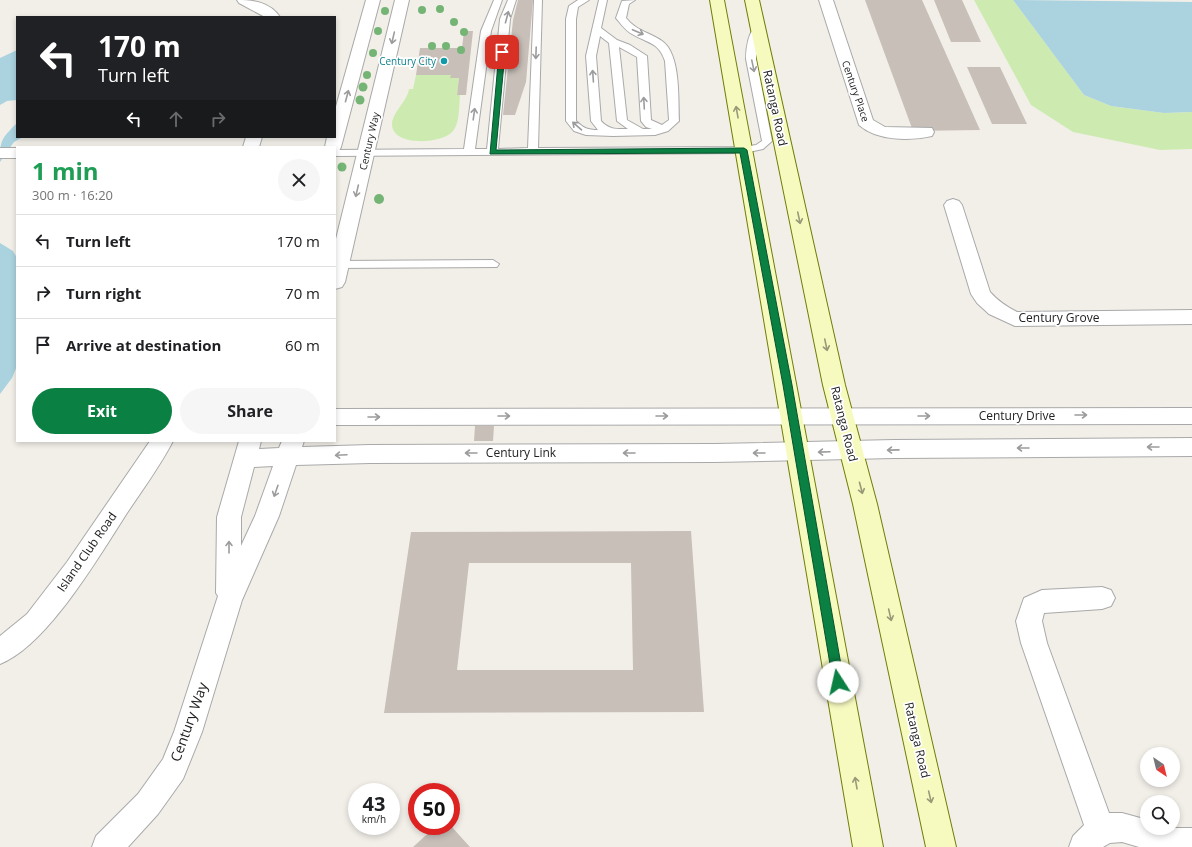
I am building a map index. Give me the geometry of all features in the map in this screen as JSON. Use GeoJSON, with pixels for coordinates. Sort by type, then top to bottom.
{"type":"FeatureCollection","features":[{"type":"Feature","properties":{"kind":"main road"},"geometry":{"type":"LineString","coordinates":[[717,0],[868,847]]}},
{"type":"Feature","properties":{"kind":"main road","name":"Ratanga Road"},"geometry":{"type":"LineString","coordinates":[[752,0],[834,385],[865,504],[941,847]]}},
{"type":"Feature","properties":{"kind":"street"},"geometry":{"type":"LineString","coordinates":[[244,0],[268,12],[271,16]]}},
{"type":"Feature","properties":{"kind":"street"},"geometry":{"type":"LineString","coordinates":[[336,136],[373,0]]}},
{"type":"Feature","properties":{"kind":"street","name":"Century Way"},"geometry":{"type":"LineString","coordinates":[[337,273],[402,0]]}},
{"type":"Feature","properties":{"kind":"street","name":"Century Place"},"geometry":{"type":"LineString","coordinates":[[826,0],[865,122],[870,128],[879,131],[926,132]]}},
{"type":"Feature","properties":{"kind":"street","name":"Century Grove"},"geometry":{"type":"LineString","coordinates":[[953,205],[982,294],[989,304],[1002,313],[1015,319],[1192,317]]}},
{"type":"Feature","properties":{"kind":"street"},"geometry":{"type":"LineString","coordinates":[[336,417],[792,415]]}},
{"type":"Feature","properties":{"kind":"street","name":"Century Drive"},"geometry":{"type":"LineString","coordinates":[[792,415],[843,417],[1185,416]]}},
{"type":"Feature","properties":{"kind":"street"},"geometry":{"type":"LineString","coordinates":[[1185,416],[1192,442]]}},
{"type":"Feature","properties":{"kind":"street","name":"Island Club Road"},"geometry":{"type":"LineString","coordinates":[[0,652],[36,622],[76,570],[161,442]]}},
{"type":"Feature","properties":{"kind":"street"},"geometry":{"type":"LineString","coordinates":[[850,451],[1192,447]]}},
{"type":"Feature","properties":{"kind":"street","name":"Century Way"},"geometry":{"type":"LineString","coordinates":[[107,847],[148,804],[173,768],[188,732],[229,600],[267,516],[290,449]]}},
{"type":"Feature","properties":{"kind":"street","name":"Century Link"},"geometry":{"type":"LineString","coordinates":[[247,450],[290,449],[370,454],[798,453],[850,451]]}},
{"type":"Feature","properties":{"kind":"street","name":"Century Way"},"geometry":{"type":"LineString","coordinates":[[229,600],[229,517],[247,450]]}},
{"type":"Feature","properties":{"kind":"street"},"geometry":{"type":"LineString","coordinates":[[1102,598],[1042,601],[1033,606],[1029,621],[1034,644],[1092,838],[1118,826],[1139,832],[1161,846],[1192,843]]}},
{"type":"Feature","properties":{"kind":"lane"},"geometry":{"type":"LineString","coordinates":[[469,153],[486,31],[498,0]]}},
{"type":"Feature","properties":{"kind":"lane"},"geometry":{"type":"LineString","coordinates":[[492,153],[505,19],[512,0]]}},
{"type":"Feature","properties":{"kind":"lane"},"geometry":{"type":"LineString","coordinates":[[533,152],[538,0]]}},
{"type":"Feature","properties":{"kind":"lane"},"geometry":{"type":"LineString","coordinates":[[585,0],[574,6],[571,19],[571,121],[583,131],[590,133],[655,132],[672,125],[675,116],[668,53],[662,46],[647,36],[630,28],[621,18],[625,3],[631,0]]}},
{"type":"Feature","properties":{"kind":"lane"},"geometry":{"type":"LineString","coordinates":[[603,0],[591,56],[596,121],[601,127],[614,133]]}},
{"type":"Feature","properties":{"kind":"lane"},"geometry":{"type":"LineString","coordinates":[[596,29],[614,42],[627,47],[642,56],[646,121],[653,126],[664,129]]}},
{"type":"Feature","properties":{"kind":"lane"},"geometry":{"type":"LineString","coordinates":[[336,153],[492,153],[744,150],[758,148],[767,141],[751,48],[758,29]]}},
{"type":"Feature","properties":{"kind":"lane"},"geometry":{"type":"LineString","coordinates":[[614,42],[621,119],[630,127],[641,133]]}},
{"type":"Feature","properties":{"kind":"lane"},"geometry":{"type":"LineString","coordinates":[[337,273],[493,264]]}},
{"type":"Feature","properties":{"kind":"green space"},"geometry":{"type":"Polygon","coordinates":[[[974,0],[1013,0],[1084,95],[1111,106],[1164,113],[1192,112],[1192,149],[1160,150],[1073,132],[1031,105],[974,0]]]}},
{"type":"Feature","properties":{"kind":"green space"},"geometry":{"type":"Polygon","coordinates":[[[416,75],[451,75],[451,78],[459,78],[457,95],[460,95],[457,123],[453,131],[439,139],[430,141],[409,140],[394,132],[392,125],[394,116],[406,98],[409,89],[413,89],[416,75]]]}},
{"type":"Feature","properties":{"kind":"water"},"geometry":{"type":"Polygon","coordinates":[[[1013,0],[1192,2],[1192,112],[1164,113],[1111,106],[1084,95],[1013,0]]]}},
{"type":"Feature","properties":{"kind":"water"},"geometry":{"type":"Polygon","coordinates":[[[16,50],[16,100],[7,101],[0,105],[0,58],[16,50]]]}},
{"type":"Feature","properties":{"kind":"water"},"geometry":{"type":"Polygon","coordinates":[[[16,124],[16,138],[21,138],[14,142],[0,162],[2,140],[16,124]]]}},
{"type":"Feature","properties":{"kind":"water"},"geometry":{"type":"Polygon","coordinates":[[[0,243],[13,251],[16,256],[16,368],[12,378],[0,394],[0,243]]]}},
{"type":"Feature","properties":{"kind":"building"},"geometry":{"type":"Polygon","coordinates":[[[518,0],[533,0],[526,82],[515,115],[503,115],[513,20],[518,0]]]}},
{"type":"Feature","properties":{"kind":"building"},"geometry":{"type":"Polygon","coordinates":[[[865,0],[922,0],[980,130],[913,131],[865,0]]]}},
{"type":"Feature","properties":{"kind":"building"},"geometry":{"type":"Polygon","coordinates":[[[934,0],[962,0],[981,42],[951,42],[934,0]]]}},
{"type":"Feature","properties":{"kind":"building","name":"Century City"},"geometry":{"type":"Polygon","coordinates":[[[464,31],[473,31],[466,95],[457,95],[459,78],[450,78],[451,75],[416,75],[420,48],[462,48],[464,31]]]}},
{"type":"Feature","properties":{"kind":"building"},"geometry":{"type":"Polygon","coordinates":[[[967,67],[1000,67],[1027,124],[992,124],[967,67]]]}},
{"type":"Feature","properties":{"kind":"building"},"geometry":{"type":"Polygon","coordinates":[[[475,426],[494,426],[493,441],[474,441],[475,426]]]}},
{"type":"Feature","properties":{"kind":"building"},"geometry":{"type":"Polygon","coordinates":[[[691,531],[704,712],[384,713],[411,532],[691,531]],[[469,563],[457,670],[633,670],[631,563],[469,563]]]}},
{"type":"Feature","properties":{"kind":"building"},"geometry":{"type":"Polygon","coordinates":[[[426,835],[459,835],[470,847],[413,847],[426,835]]]}},
{"type":"Feature","properties":{"kind":"place","name":"Century City"},"geometry":{"type":"Point","coordinates":[444,61]}},
{"type":"Feature","properties":{"kind":"route"},"geometry":{"type":"LineString","coordinates":[[502,52],[492,153],[744,150],[787,385],[838,682]]}}]}
